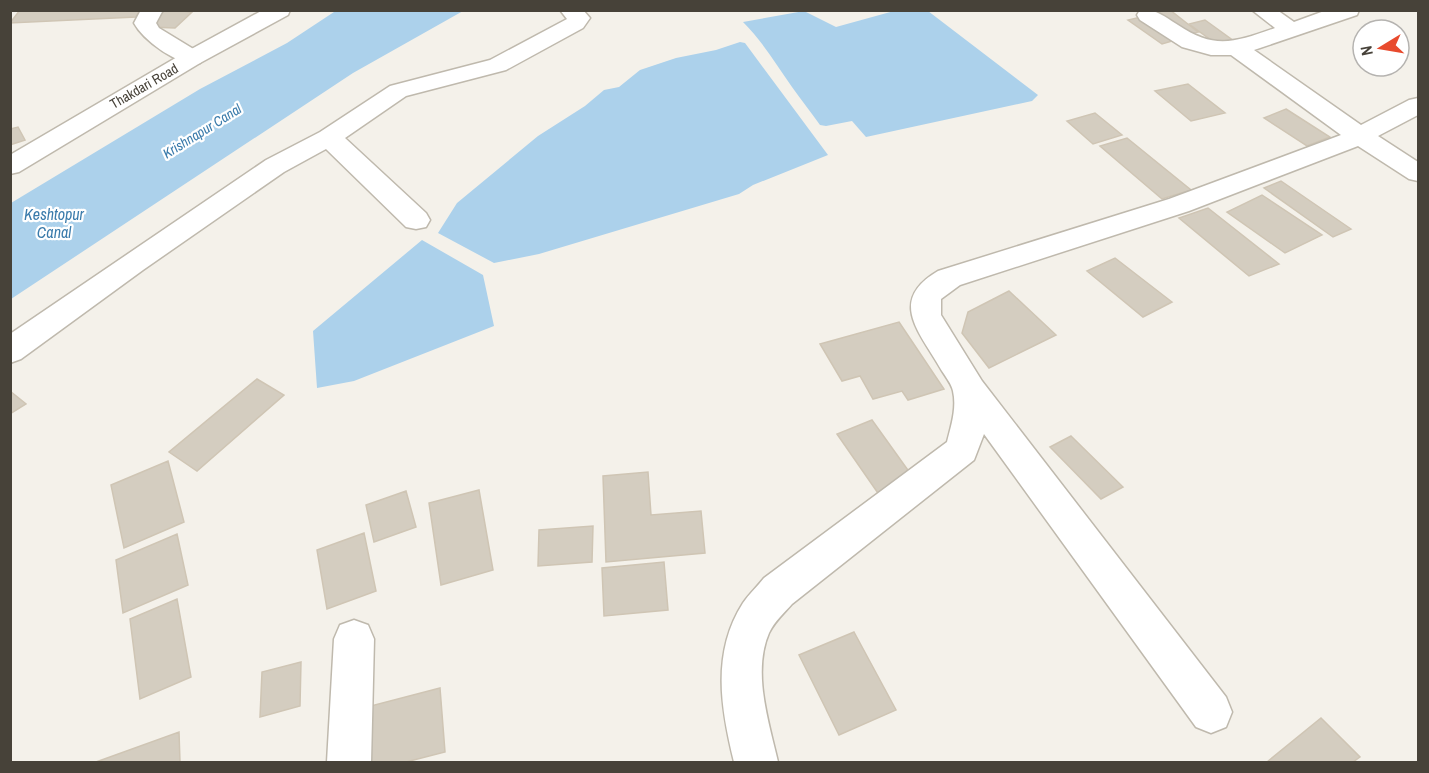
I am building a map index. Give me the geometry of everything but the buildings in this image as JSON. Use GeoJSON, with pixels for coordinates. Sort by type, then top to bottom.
{"type":"FeatureCollection","features":[{"type":"Feature","properties":{"kind":"street"},"geometry":{"type":"LineString","coordinates":[[152,10],[145,23],[150,32],[192,58]]}},
{"type":"Feature","properties":{"kind":"street","name":"Thakdari Road"},"geometry":{"type":"LineString","coordinates":[[10,166],[192,58],[280,10]]}},
{"type":"Feature","properties":{"kind":"street"},"geometry":{"type":"LineString","coordinates":[[10,351],[275,166],[329,137],[398,91],[498,65],[575,23],[579,18],[570,10]]}},
{"type":"Feature","properties":{"kind":"street"},"geometry":{"type":"LineString","coordinates":[[1262,10],[1293,30]]}},
{"type":"Feature","properties":{"kind":"street"},"geometry":{"type":"LineString","coordinates":[[1148,15],[1186,41],[1207,49],[1218,50],[1239,48],[1349,10]]}},
{"type":"Feature","properties":{"kind":"street"},"geometry":{"type":"LineString","coordinates":[[1239,48],[1241,54],[1360,136],[1419,173]]}},
{"type":"Feature","properties":{"kind":"street"},"geometry":{"type":"LineString","coordinates":[[1211,712],[969,390],[926,315],[926,297],[934,287],[949,278],[1179,205],[1360,136],[1419,105]]}},
{"type":"Feature","properties":{"kind":"street"},"geometry":{"type":"LineString","coordinates":[[329,137],[416,220]]}},
{"type":"Feature","properties":{"kind":"street"},"geometry":{"type":"LineString","coordinates":[[756,762],[743,704],[742,651],[755,619],[778,591],[962,450],[970,421],[969,390]]}},
{"type":"Feature","properties":{"kind":"street"},"geometry":{"type":"LineString","coordinates":[[349,762],[354,639]]}},
{"type":"Feature","properties":{"kind":"water","name":"Keshtopur Canal"},"geometry":{"type":"Polygon","coordinates":[[[337,10],[463,11],[353,73],[11,299],[11,203],[200,89],[287,43],[337,10]]]}},
{"type":"Feature","properties":{"kind":"water"},"geometry":{"type":"Polygon","coordinates":[[[804,11],[836,27],[894,11],[928,11],[1038,95],[1032,101],[866,137],[852,121],[820,125],[763,45],[743,22],[804,11]]]}},
{"type":"Feature","properties":{"kind":"water"},"geometry":{"type":"Polygon","coordinates":[[[740,42],[745,43],[828,155],[753,185],[739,194],[539,254],[494,263],[438,233],[457,203],[538,136],[585,106],[604,90],[619,87],[640,70],[676,58],[716,50],[740,42]]]}},
{"type":"Feature","properties":{"kind":"water"},"geometry":{"type":"Polygon","coordinates":[[[422,240],[483,275],[494,326],[354,381],[317,388],[313,331],[422,240]]]}},
{"type":"Feature","properties":{"kind":"water label","name":"Krishnapur Canal"},"geometry":{"type":"Point","coordinates":[202,131]}}]}
